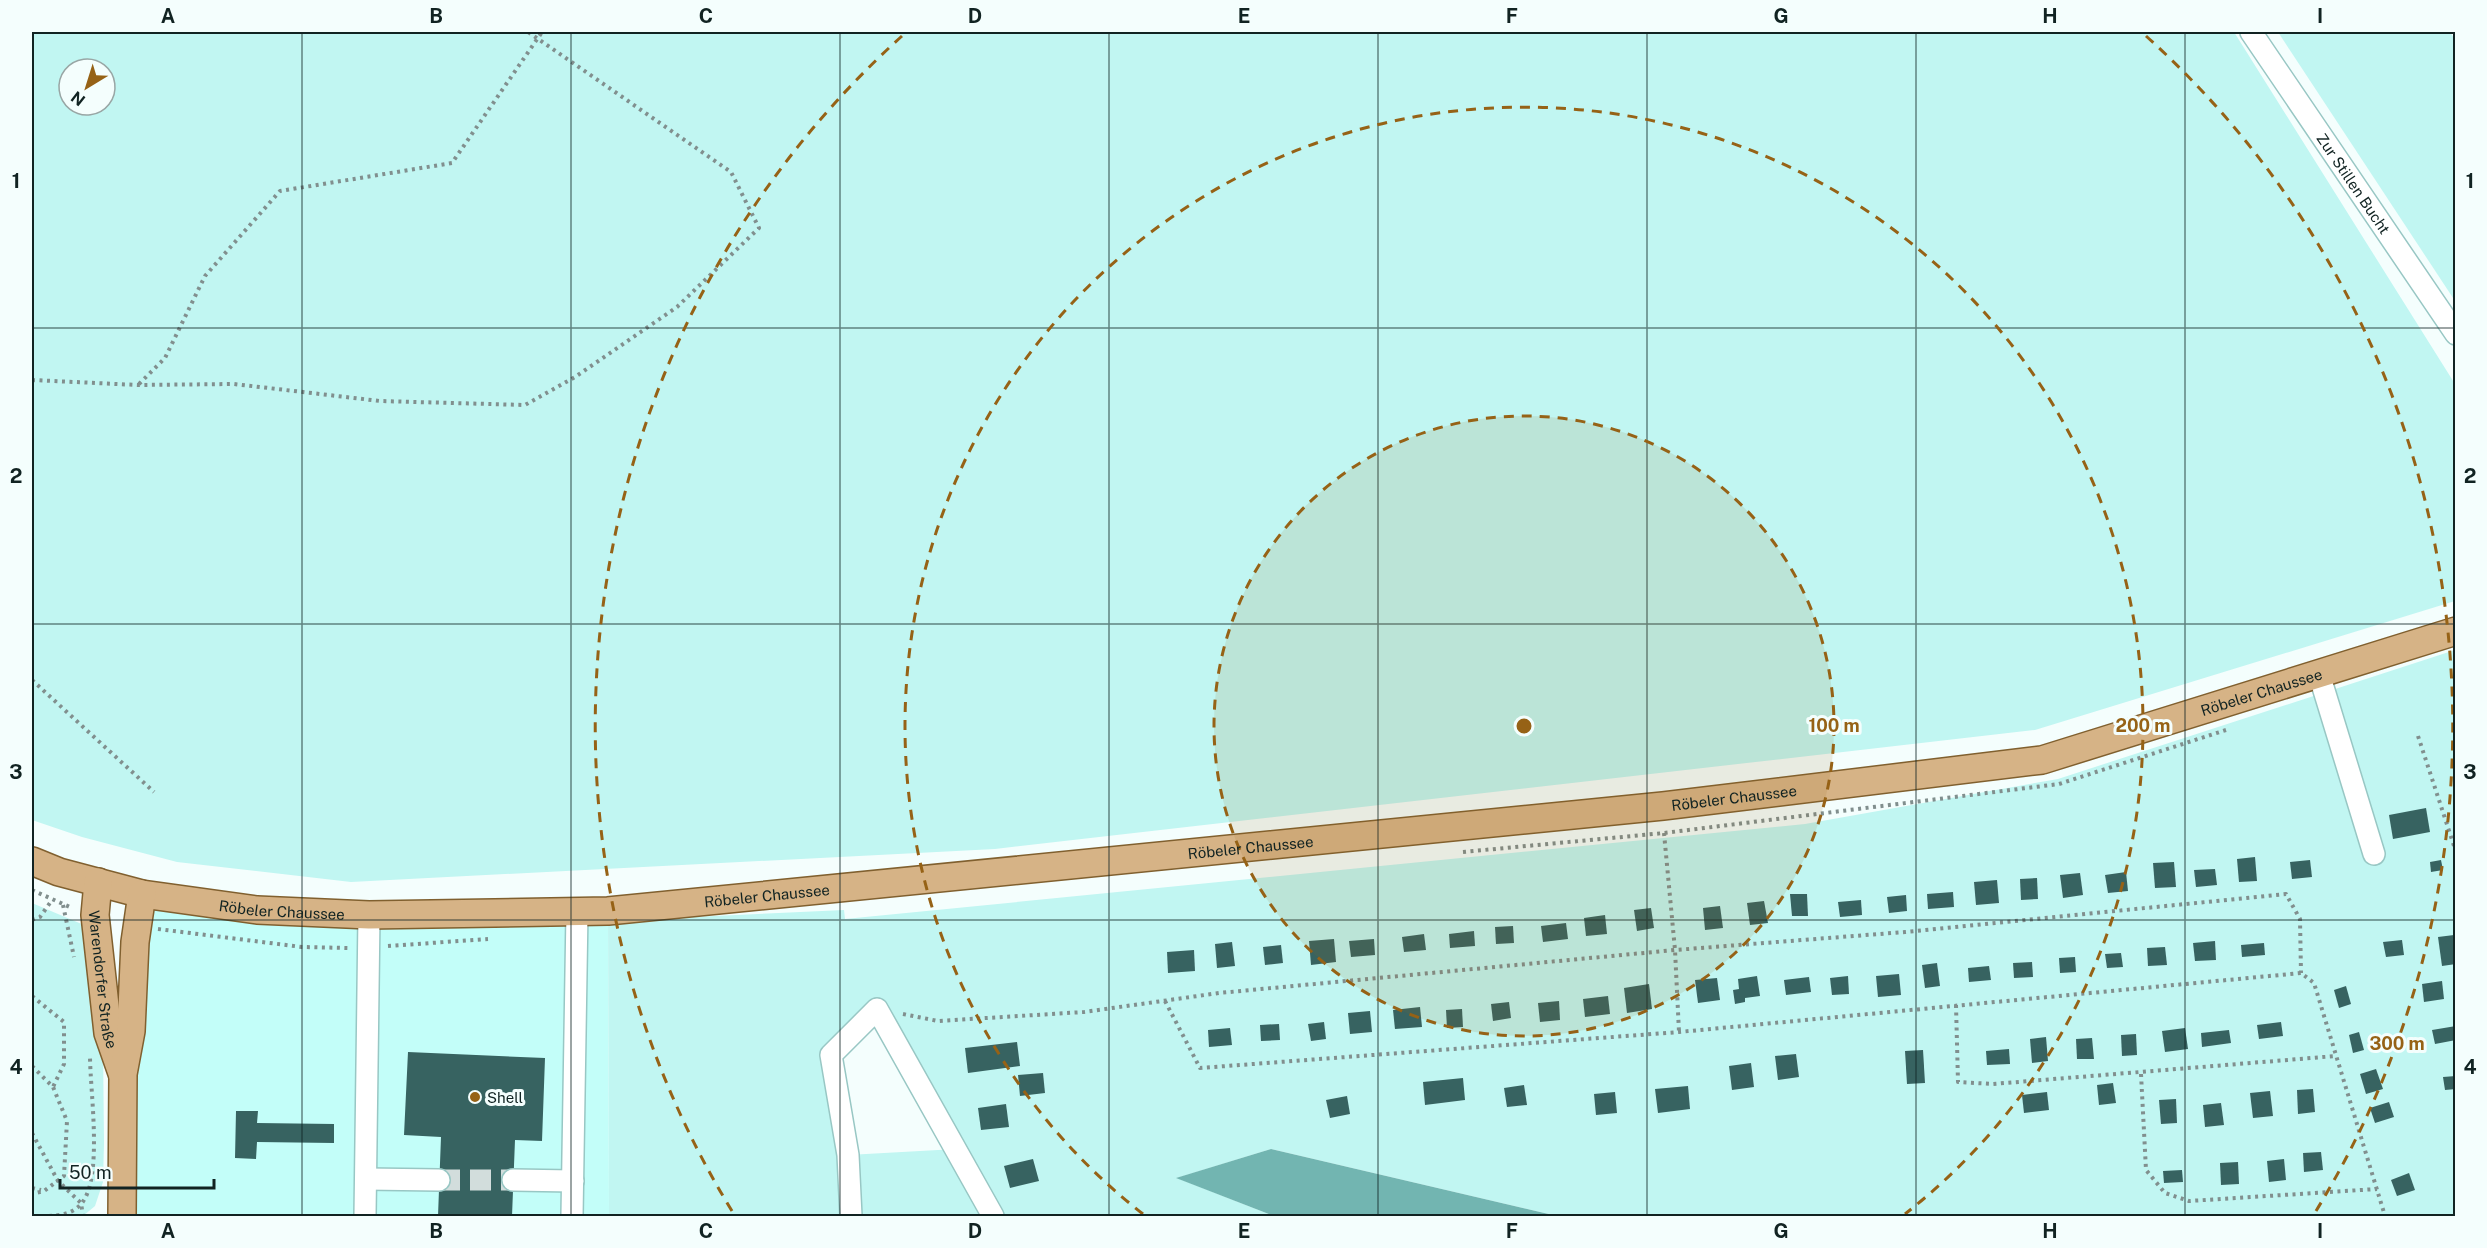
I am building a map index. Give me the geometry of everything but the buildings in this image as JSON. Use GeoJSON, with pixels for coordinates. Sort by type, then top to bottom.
{"type":"FeatureCollection","features":[{"type":"Feature","properties":{"kind":"main road","name":"Röbeler Chaussee"},"geometry":{"type":"LineString","coordinates":[[32,861],[142,894],[257,910],[369,915],[576,912],[1663,806],[2042,760],[2456,631]]}},
{"type":"Feature","properties":{"kind":"main road","name":"Warendorfer Straße"},"geometry":{"type":"LineString","coordinates":[[98,882],[95,915],[108,1034],[123,1074]]}},
{"type":"Feature","properties":{"kind":"main road","name":"Warendorfer Straße"},"geometry":{"type":"LineString","coordinates":[[122,1216],[123,1074],[131,1030],[135,942],[142,894]]}},
{"type":"Feature","properties":{"kind":"street","name":"Zur Stillen Bucht"},"geometry":{"type":"LineString","coordinates":[[2251,32],[2456,334]]}},
{"type":"Feature","properties":{"kind":"street"},"geometry":{"type":"LineString","coordinates":[[2319,674],[2374,854]]}},
{"type":"Feature","properties":{"kind":"street"},"geometry":{"type":"LineString","coordinates":[[572,1216],[576,912]]}},
{"type":"Feature","properties":{"kind":"street"},"geometry":{"type":"LineString","coordinates":[[365,1216],[369,915]]}},
{"type":"Feature","properties":{"kind":"street"},"geometry":{"type":"LineString","coordinates":[[851,1216],[848,1155],[831,1055],[877,1009],[993,1216]]}},
{"type":"Feature","properties":{"kind":"street"},"geometry":{"type":"LineString","coordinates":[[366,1179],[439,1180]]}},
{"type":"Feature","properties":{"kind":"street"},"geometry":{"type":"LineString","coordinates":[[513,1180],[573,1181]]}},
{"type":"Feature","properties":{"kind":"path"},"geometry":{"type":"LineString","coordinates":[[32,380],[138,385],[234,384],[380,400],[525,405],[575,377],[677,307],[759,228],[731,172],[528,32]]}},
{"type":"Feature","properties":{"kind":"path"},"geometry":{"type":"LineString","coordinates":[[138,385],[165,358],[205,276],[280,191],[452,163],[542,32]]}},
{"type":"Feature","properties":{"kind":"path"},"geometry":{"type":"LineString","coordinates":[[32,681],[154,792]]}},
{"type":"Feature","properties":{"kind":"path"},"geometry":{"type":"LineString","coordinates":[[2418,736],[2456,852]]}},
{"type":"Feature","properties":{"kind":"path"},"geometry":{"type":"LineString","coordinates":[[1663,806],[1675,950],[1679,1032]]}},
{"type":"Feature","properties":{"kind":"path"},"geometry":{"type":"LineString","coordinates":[[32,890],[63,905],[75,962]]}},
{"type":"Feature","properties":{"kind":"path"},"geometry":{"type":"LineString","coordinates":[[877,1009],[938,1021],[1084,1012],[1231,992],[1675,950],[1905,932],[2286,894],[2300,919],[2301,973]]}},
{"type":"Feature","properties":{"kind":"path"},"geometry":{"type":"LineString","coordinates":[[32,920],[40,917],[52,900]]}},
{"type":"Feature","properties":{"kind":"path"},"geometry":{"type":"LineString","coordinates":[[1165,1001],[1200,1068],[1679,1032],[2301,973],[2314,983],[2385,1216]]}},
{"type":"Feature","properties":{"kind":"path"},"geometry":{"type":"LineString","coordinates":[[32,996],[64,1022],[64,1064],[53,1087]]}},
{"type":"Feature","properties":{"kind":"path"},"geometry":{"type":"LineString","coordinates":[[1956,1005],[1958,1082],[1993,1084],[2140,1074],[2336,1056]]}},
{"type":"Feature","properties":{"kind":"path"},"geometry":{"type":"LineString","coordinates":[[49,1216],[66,1215],[81,1203],[90,1185],[93,1158],[93,1116],[90,1045]]}},
{"type":"Feature","properties":{"kind":"path"},"geometry":{"type":"LineString","coordinates":[[32,1066],[53,1087],[67,1121],[63,1176],[44,1191],[32,1194]]}},
{"type":"Feature","properties":{"kind":"path"},"geometry":{"type":"LineString","coordinates":[[2140,1074],[2146,1170],[2165,1193],[2189,1201],[2377,1189]]}},
{"type":"Feature","properties":{"kind":"path"},"geometry":{"type":"LineString","coordinates":[[32,1133],[58,1181],[81,1203],[83,1216]]}},
{"type":"Feature","properties":{"kind":"path"},"geometry":{"type":"LineString","coordinates":[[32,1188],[44,1191]]}},
{"type":"Feature","properties":{"kind":"shaded area"},"geometry":{"type":"Polygon","coordinates":[[[32,32],[2234,32],[2455,384],[2455,601],[2035,730],[995,849],[351,882],[177,862],[82,837],[32,820],[32,32]]]}},
{"type":"Feature","properties":{"kind":"shaded area"},"geometry":{"type":"Polygon","coordinates":[[[2278,32],[2450,32],[2456,41],[2455,301],[2278,32]]]}},
{"type":"Feature","properties":{"kind":"shaded area"},"geometry":{"type":"Polygon","coordinates":[[[2455,650],[2455,1216],[1557,1216],[1271,1149],[1177,1178],[1274,1216],[609,1216],[608,911],[626,920],[844,910],[845,919],[1805,824],[2058,779],[2455,650]],[[877,1010],[831,1055],[848,1155],[956,1149],[877,1010]]]}},
{"type":"Feature","properties":{"kind":"shaded area"},"geometry":{"type":"Polygon","coordinates":[[[142,894],[608,911],[609,1216],[122,1216],[142,894]]]}},
{"type":"Feature","properties":{"kind":"shaded area"},"geometry":{"type":"Polygon","coordinates":[[[32,903],[84,925],[103,1044],[104,1143],[103,1182],[95,1206],[83,1216],[32,1216],[32,903]]]}},
{"type":"Feature","properties":{"kind":"shaded area"},"geometry":{"type":"Polygon","coordinates":[[[1271,1149],[1557,1216],[1274,1216],[1176,1178],[1271,1149]]]}},
{"type":"Feature","properties":{"kind":"tunnel"},"geometry":{"type":"LineString","coordinates":[[439,1180],[513,1180]]}},
{"type":"Feature","properties":{"kind":"place","name":"Shell"},"geometry":{"type":"Point","coordinates":[475,1097]}}]}
